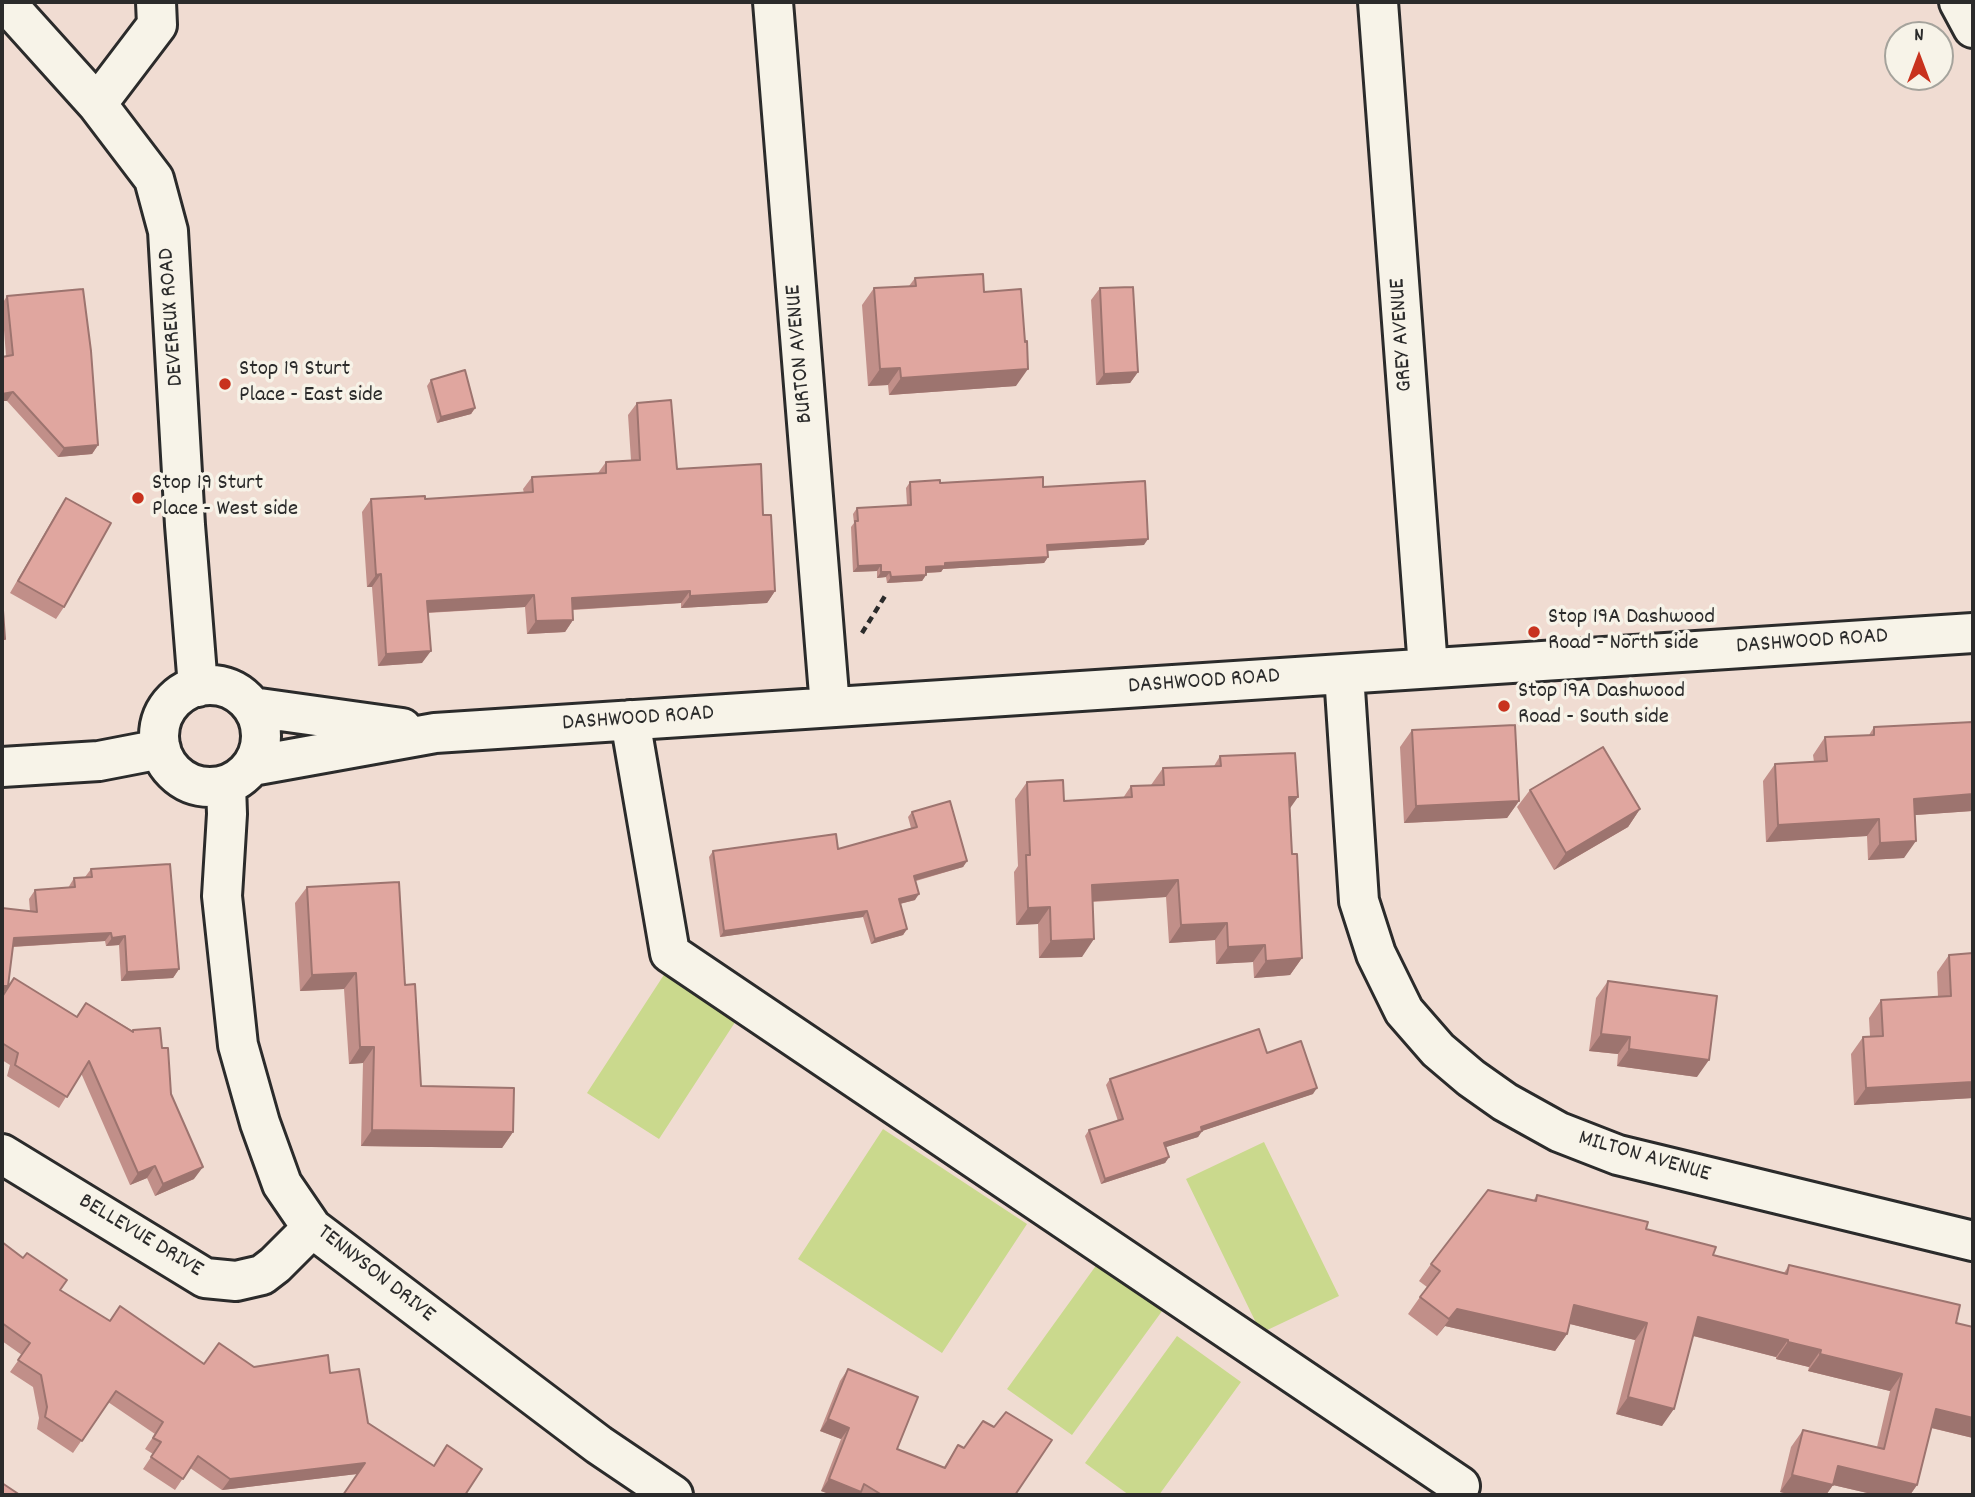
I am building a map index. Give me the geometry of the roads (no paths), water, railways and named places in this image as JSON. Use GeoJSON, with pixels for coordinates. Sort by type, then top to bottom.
{"type":"FeatureCollection","features":[{"type":"Feature","properties":{"kind":"street","name":"DEVEREUX ROAD"},"geometry":{"type":"LineString","coordinates":[[5,2],[97,104],[154,179],[167,231],[198,687]]}},
{"type":"Feature","properties":{"kind":"street"},"geometry":{"type":"LineString","coordinates":[[97,104],[157,25],[156,2]]}},
{"type":"Feature","properties":{"kind":"street","name":"BURTON AVENUE"},"geometry":{"type":"LineString","coordinates":[[773,2],[830,707]]}},
{"type":"Feature","properties":{"kind":"street","name":"GREY AVENUE"},"geometry":{"type":"LineString","coordinates":[[1378,2],[1428,668]]}},
{"type":"Feature","properties":{"kind":"street"},"geometry":{"type":"LineString","coordinates":[[1959,2],[1973,28]]}},
{"type":"Feature","properties":{"kind":"street","name":"DASHWOOD ROAD"},"geometry":{"type":"LineString","coordinates":[[435,733],[1973,633]]}},
{"type":"Feature","properties":{"kind":"street","name":"MILTON AVENUE"},"geometry":{"type":"LineString","coordinates":[[1344,674],[1359,901],[1376,954],[1404,1011],[1438,1050],[1504,1102],[1559,1132],[1618,1155],[1973,1241]]}},
{"type":"Feature","properties":{"kind":"street"},"geometry":{"type":"LineString","coordinates":[[239,776],[259,752],[259,721],[252,707],[239,695],[224,688],[198,687],[183,693],[163,717],[159,732],[161,749],[167,764],[178,776],[193,784],[209,787],[239,776],[435,733]]}},
{"type":"Feature","properties":{"kind":"street"},"geometry":{"type":"LineString","coordinates":[[252,707],[435,733]]}},
{"type":"Feature","properties":{"kind":"street"},"geometry":{"type":"LineString","coordinates":[[631,720],[670,953],[1460,1486]]}},
{"type":"Feature","properties":{"kind":"street"},"geometry":{"type":"LineString","coordinates":[[2,767],[99,761],[161,749]]}},
{"type":"Feature","properties":{"kind":"street","name":"TENNYSON DRIVE"},"geometry":{"type":"LineString","coordinates":[[239,776],[227,814],[222,896],[238,1045],[260,1123],[282,1184],[312,1228],[599,1445],[673,1495]]}},
{"type":"Feature","properties":{"kind":"street","name":"BELLEVUE DRIVE"},"geometry":{"type":"LineString","coordinates":[[2,1153],[205,1278],[236,1281],[262,1275],[312,1228]]}},
{"type":"Feature","properties":{"kind":"place","name":"Stop 19 Sturt Place - East side"},"geometry":{"type":"Point","coordinates":[225,384]}},
{"type":"Feature","properties":{"kind":"place","name":"Stop 19 Sturt Place - West side"},"geometry":{"type":"Point","coordinates":[138,498]}},
{"type":"Feature","properties":{"kind":"place","name":"Stop 19A Dashwood Road - North side"},"geometry":{"type":"Point","coordinates":[1534,632]}},
{"type":"Feature","properties":{"kind":"place","name":"Stop 19A Dashwood Road - South side"},"geometry":{"type":"Point","coordinates":[1504,706]}}]}
